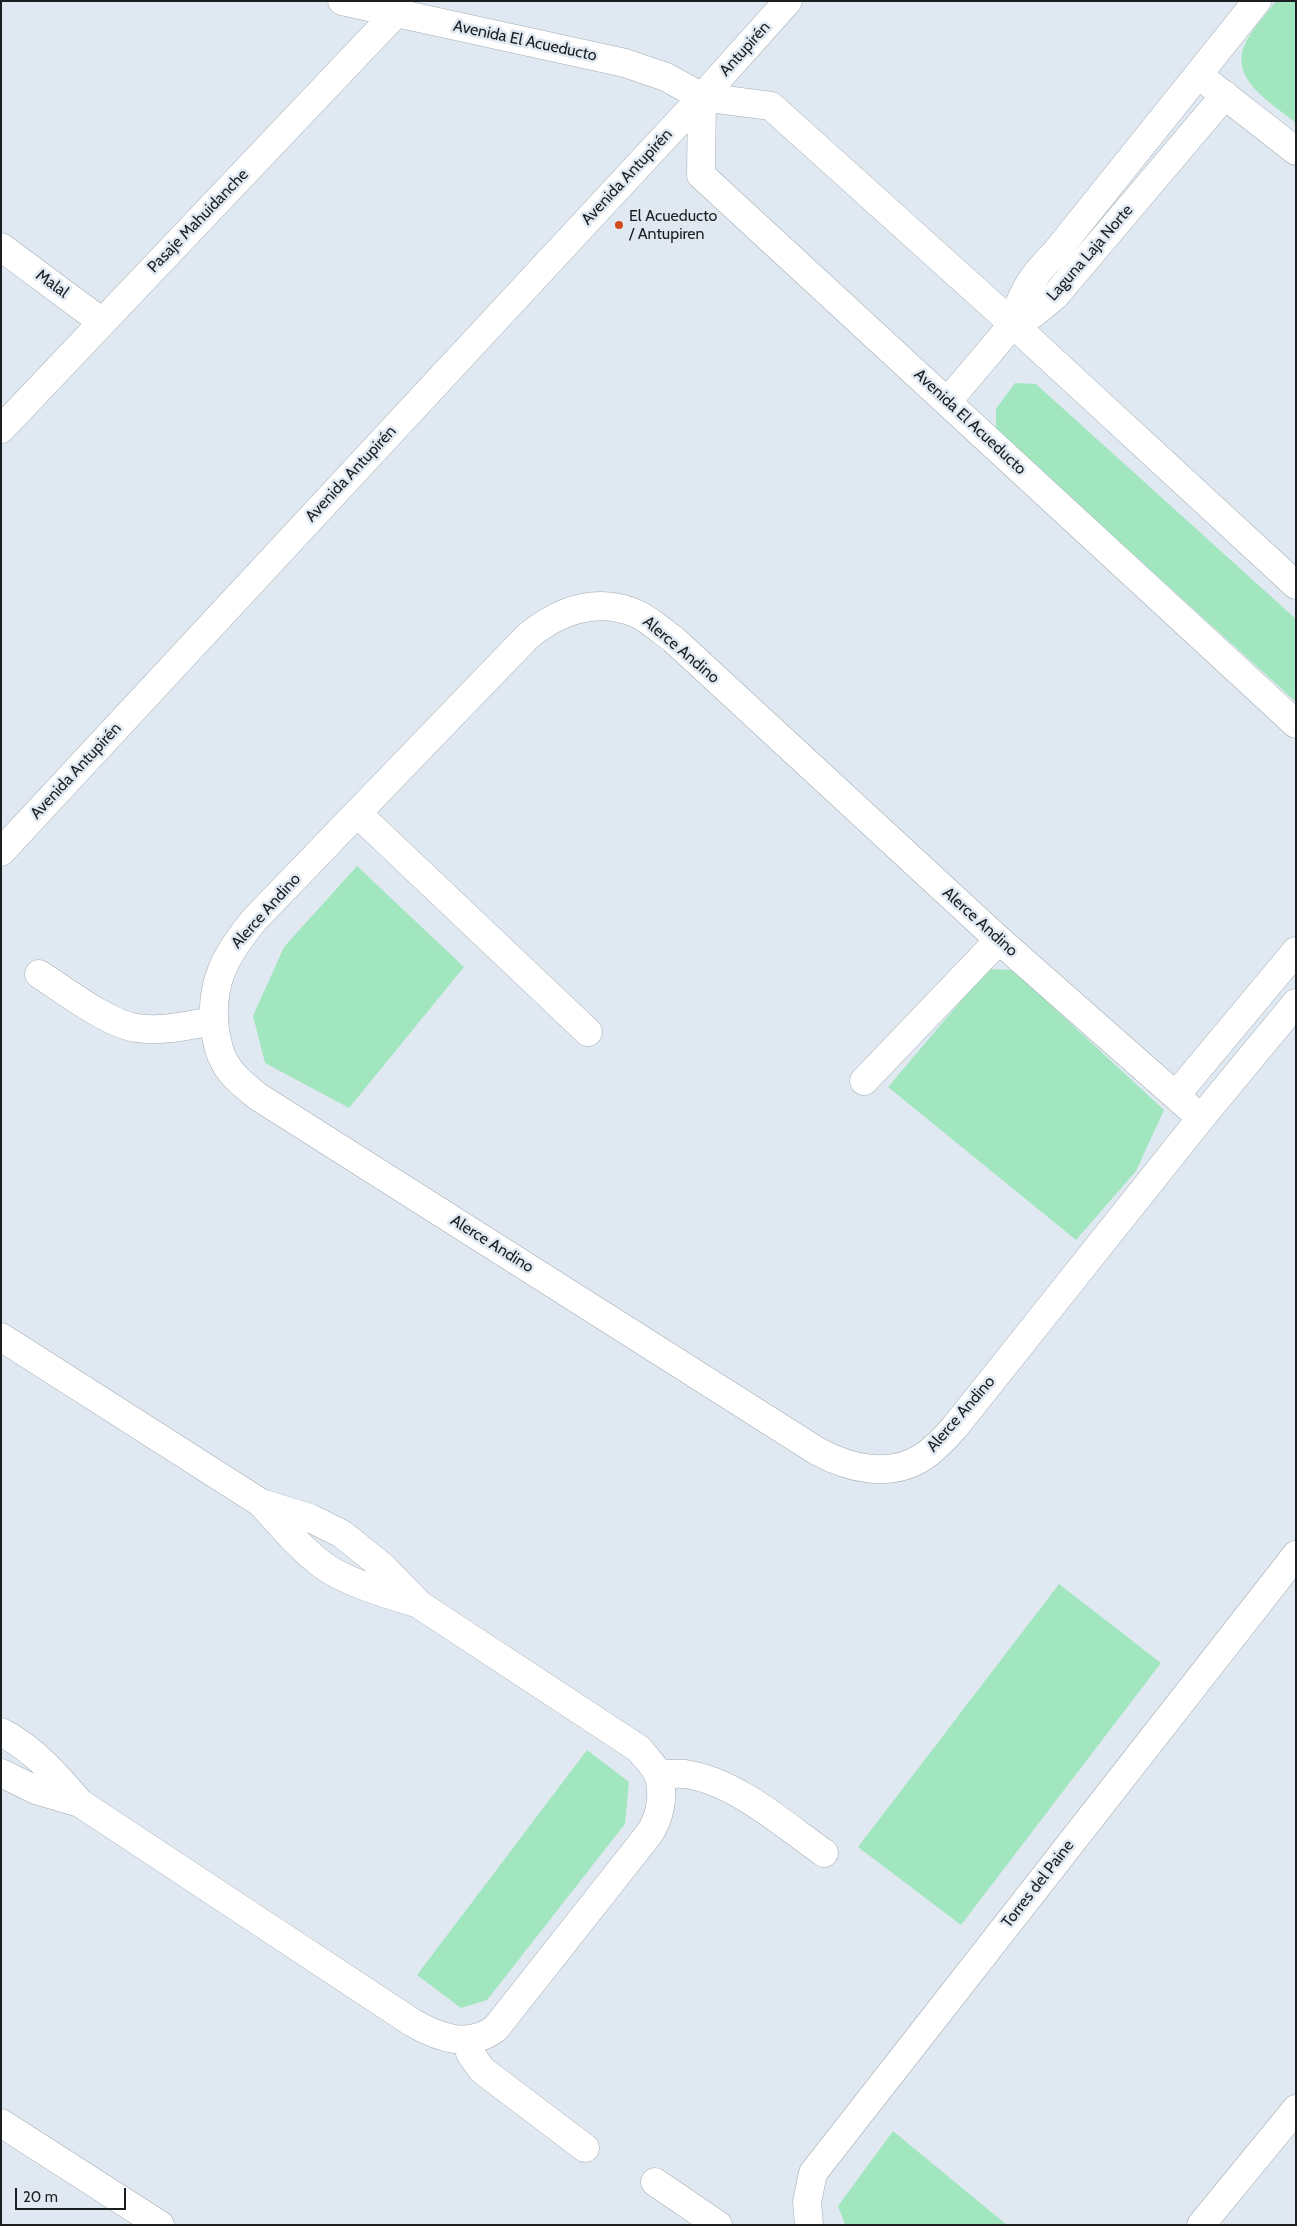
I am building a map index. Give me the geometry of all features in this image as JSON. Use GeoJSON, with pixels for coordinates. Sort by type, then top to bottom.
{"type":"FeatureCollection","features":[{"type":"Feature","properties":{"kind":"street","name":"Avenida El Acueducto"},"geometry":{"type":"LineString","coordinates":[[342,1],[625,63],[666,77],[702,97],[771,106],[1013,324],[1296,585]]}},
{"type":"Feature","properties":{"kind":"street","name":"Antupirén"},"geometry":{"type":"LineString","coordinates":[[702,97],[788,1]]}},
{"type":"Feature","properties":{"kind":"street","name":"Laguna Laja Norte"},"geometry":{"type":"LineString","coordinates":[[1013,324],[1019,302],[1032,278],[1056,252],[1199,76],[1257,1]]}},
{"type":"Feature","properties":{"kind":"street","name":"Pasaje Mahuidanche"},"geometry":{"type":"LineString","coordinates":[[1,429],[396,13]]}},
{"type":"Feature","properties":{"kind":"street"},"geometry":{"type":"LineString","coordinates":[[1199,76],[1296,151]]}},
{"type":"Feature","properties":{"kind":"street","name":"Laguna Laja Norte"},"geometry":{"type":"LineString","coordinates":[[1013,324],[1033,314],[1055,296],[1225,95]]}},
{"type":"Feature","properties":{"kind":"street","name":"Avenida El Acueducto"},"geometry":{"type":"LineString","coordinates":[[702,97],[701,175],[1296,724]]}},
{"type":"Feature","properties":{"kind":"street","name":"Avenida Antupirén"},"geometry":{"type":"LineString","coordinates":[[1,852],[702,97]]}},
{"type":"Feature","properties":{"kind":"street","name":"Malal"},"geometry":{"type":"LineString","coordinates":[[1,247],[102,322]]}},
{"type":"Feature","properties":{"kind":"street"},"geometry":{"type":"LineString","coordinates":[[948,401],[1013,324]]}},
{"type":"Feature","properties":{"kind":"street","name":"Alerce Andino"},"geometry":{"type":"LineString","coordinates":[[1201,1118],[999,940],[672,640],[636,614],[618,608],[596,606],[578,608],[545,622],[515,649],[238,940],[220,972],[214,995],[214,1021],[217,1045],[224,1063],[237,1079],[257,1096],[817,1451],[834,1460],[858,1468],[876,1470],[909,1464],[924,1456],[954,1428],[1201,1118],[1296,1003]]}},
{"type":"Feature","properties":{"kind":"street"},"geometry":{"type":"LineString","coordinates":[[357,813],[588,1032]]}},
{"type":"Feature","properties":{"kind":"street"},"geometry":{"type":"LineString","coordinates":[[864,1081],[999,940]]}},
{"type":"Feature","properties":{"kind":"street"},"geometry":{"type":"LineString","coordinates":[[1176,1095],[1296,951]]}},
{"type":"Feature","properties":{"kind":"street"},"geometry":{"type":"LineString","coordinates":[[39,974],[102,1014],[135,1028],[154,1029],[214,1021]]}},
{"type":"Feature","properties":{"kind":"street"},"geometry":{"type":"LineString","coordinates":[[1,1337],[261,1503],[310,1518],[342,1534],[383,1567],[420,1605],[640,1749],[658,1775],[660,1806],[657,1822],[649,1834],[496,2028],[478,2038],[448,2040],[430,2033],[413,2023],[80,1803],[51,1768],[15,1739],[1,1732]]}},
{"type":"Feature","properties":{"kind":"street"},"geometry":{"type":"LineString","coordinates":[[261,1503],[295,1541],[325,1567],[373,1590],[420,1605]]}},
{"type":"Feature","properties":{"kind":"street","name":"Torres del Paine"},"geometry":{"type":"LineString","coordinates":[[809,2225],[807,2202],[812,2173],[1296,1555]]}},
{"type":"Feature","properties":{"kind":"street"},"geometry":{"type":"LineString","coordinates":[[1,1773],[36,1790],[80,1803]]}},
{"type":"Feature","properties":{"kind":"street"},"geometry":{"type":"LineString","coordinates":[[658,1775],[683,1774],[721,1784],[742,1796],[824,1853]]}},
{"type":"Feature","properties":{"kind":"street"},"geometry":{"type":"LineString","coordinates":[[468,2040],[470,2053],[482,2070],[586,2148]]}},
{"type":"Feature","properties":{"kind":"street"},"geometry":{"type":"LineString","coordinates":[[1201,2225],[1296,2109]]}},
{"type":"Feature","properties":{"kind":"street"},"geometry":{"type":"LineString","coordinates":[[1,2123],[160,2225]]}},
{"type":"Feature","properties":{"kind":"street"},"geometry":{"type":"LineString","coordinates":[[655,2182],[718,2225]]}},
{"type":"Feature","properties":{"kind":"green space"},"geometry":{"type":"Polygon","coordinates":[[[1276,1],[1296,1],[1296,123],[1255,89],[1247,79],[1242,67],[1242,55],[1246,42],[1276,1]]]}},
{"type":"Feature","properties":{"kind":"green space"},"geometry":{"type":"Polygon","coordinates":[[[1015,383],[1036,384],[1296,619],[1296,702],[996,430],[996,409],[1015,383]]]}},
{"type":"Feature","properties":{"kind":"green space"},"geometry":{"type":"Polygon","coordinates":[[[357,866],[464,967],[349,1108],[265,1063],[253,1016],[284,947],[357,866]]]}},
{"type":"Feature","properties":{"kind":"green space"},"geometry":{"type":"Polygon","coordinates":[[[988,969],[1013,970],[1164,1110],[1136,1171],[1076,1240],[888,1087],[988,969]]]}},
{"type":"Feature","properties":{"kind":"green space"},"geometry":{"type":"Polygon","coordinates":[[[1059,1584],[1161,1663],[961,1925],[858,1847],[1059,1584]]]}},
{"type":"Feature","properties":{"kind":"green space"},"geometry":{"type":"Polygon","coordinates":[[[587,1750],[629,1782],[625,1824],[487,2000],[461,2008],[417,1975],[587,1750]]]}},
{"type":"Feature","properties":{"kind":"green space"},"geometry":{"type":"Polygon","coordinates":[[[893,2131],[1007,2225],[845,2225],[838,2206],[893,2131]]]}},
{"type":"Feature","properties":{"kind":"place","name":"El Acueducto / Antupiren"},"geometry":{"type":"Point","coordinates":[619,225]}}]}
